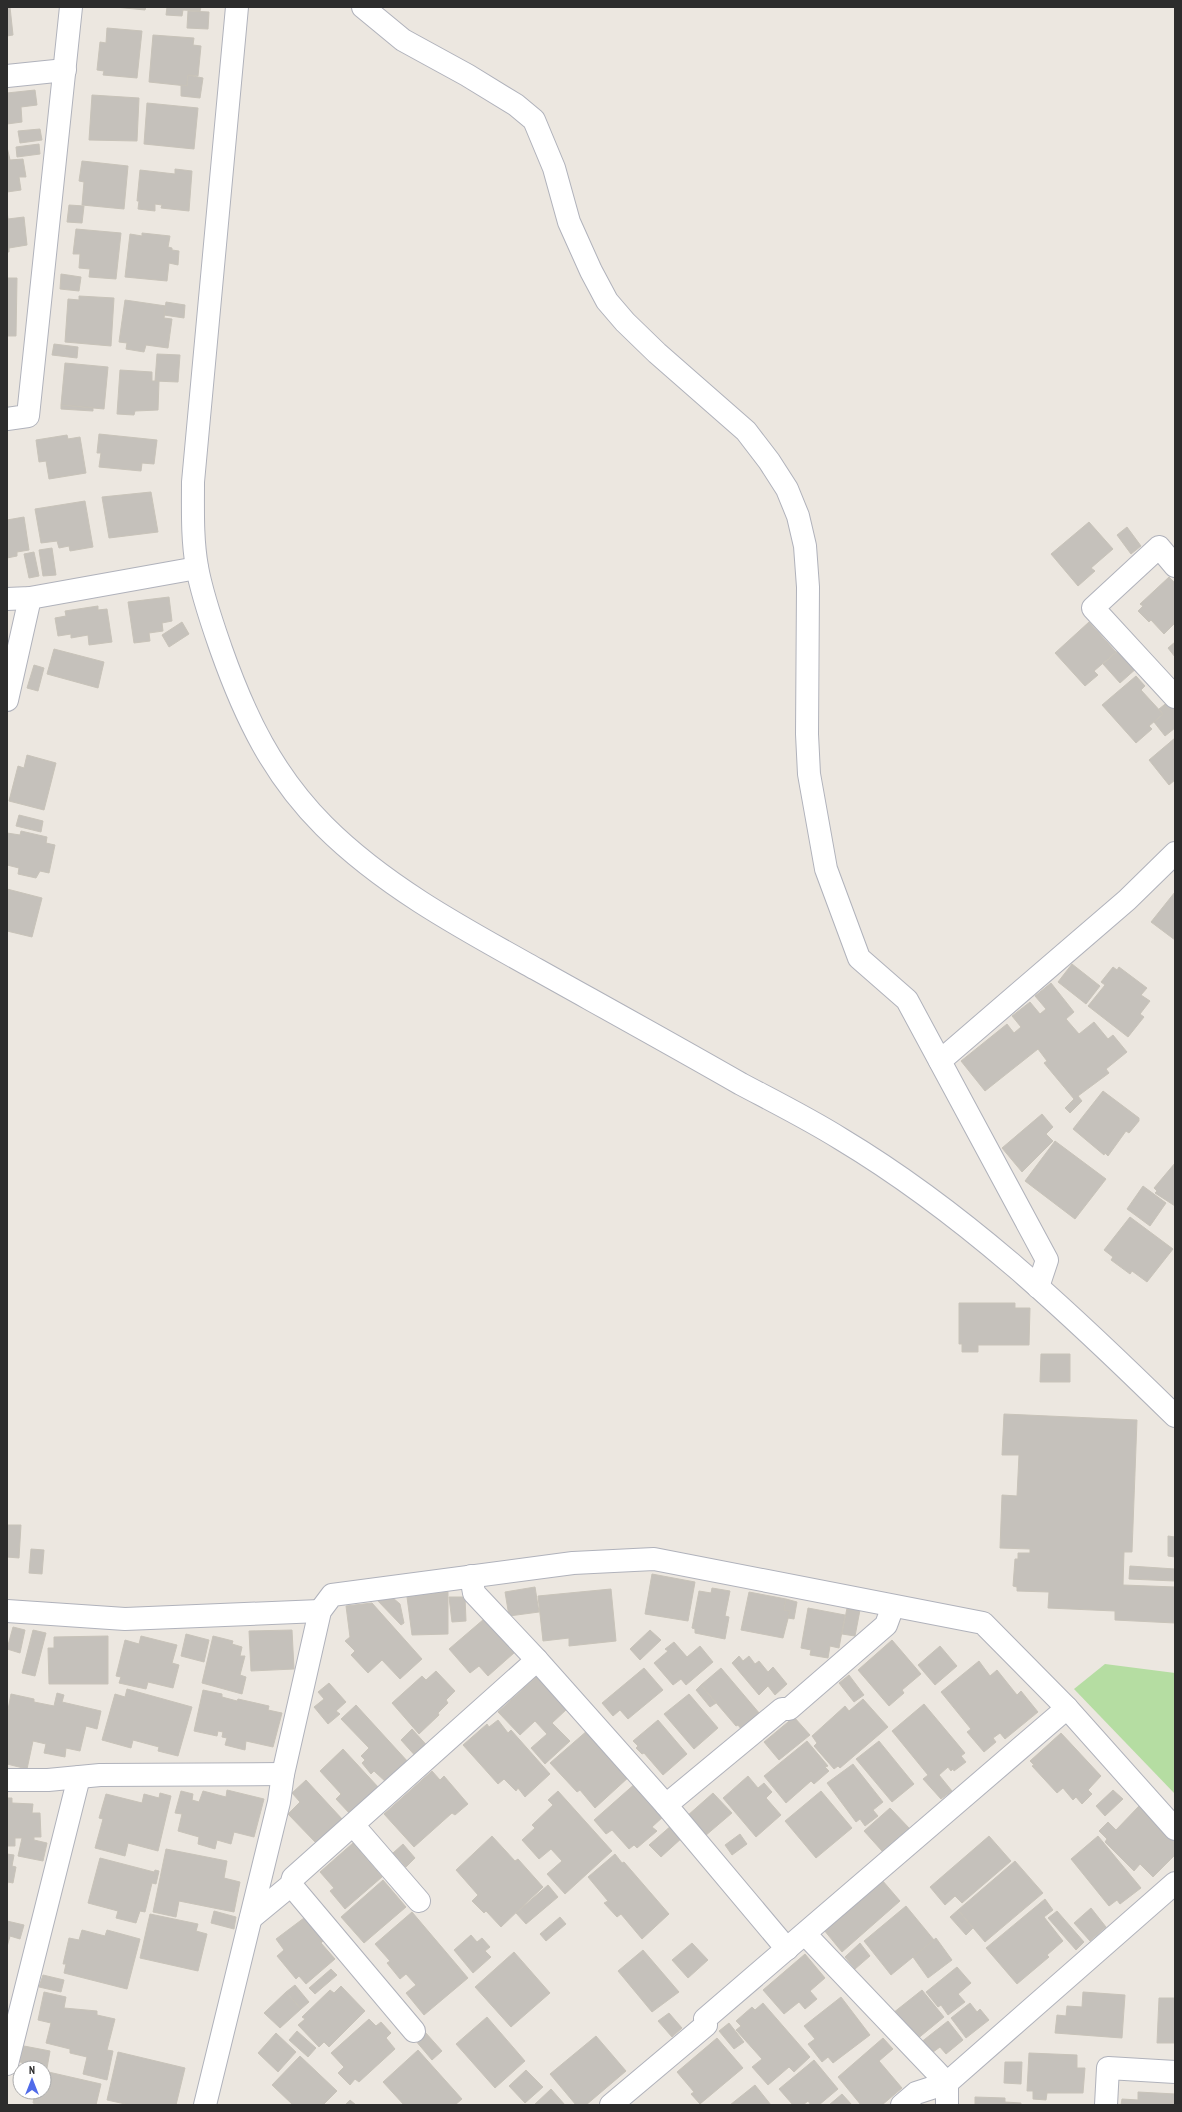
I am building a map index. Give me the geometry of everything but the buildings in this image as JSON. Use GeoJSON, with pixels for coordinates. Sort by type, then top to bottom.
{"type":"FeatureCollection","features":[{"type":"Feature","properties":{"kind":"street"},"geometry":{"type":"LineString","coordinates":[[7,419],[28,416],[71,7]]}},
{"type":"Feature","properties":{"kind":"street"},"geometry":{"type":"LineString","coordinates":[[237,7],[193,482],[192,523],[197,568],[212,624],[251,725],[273,765],[325,827],[396,886],[481,938],[842,1140],[939,1205],[1038,1287],[1094,1336],[1175,1416]]}},
{"type":"Feature","properties":{"kind":"street"},"geometry":{"type":"LineString","coordinates":[[363,7],[403,40],[516,104],[534,120],[554,168],[569,222],[591,271],[607,301],[625,322],[657,353],[746,431],[769,461],[787,489],[798,516],[805,546],[808,587],[807,734],[809,774],[826,870],[859,958],[907,1000],[1047,1260],[1038,1287]]}},
{"type":"Feature","properties":{"kind":"street"},"geometry":{"type":"LineString","coordinates":[[7,76],[65,70]]}},
{"type":"Feature","properties":{"kind":"street"},"geometry":{"type":"LineString","coordinates":[[1175,566],[1159,547],[1093,608],[1175,698]]}},
{"type":"Feature","properties":{"kind":"street"},"geometry":{"type":"LineString","coordinates":[[7,599],[30,598],[197,568]]}},
{"type":"Feature","properties":{"kind":"street"},"geometry":{"type":"LineString","coordinates":[[7,700],[30,598]]}},
{"type":"Feature","properties":{"kind":"street"},"geometry":{"type":"LineString","coordinates":[[940,1061],[1127,900],[1175,853]]}},
{"type":"Feature","properties":{"kind":"street"},"geometry":{"type":"LineString","coordinates":[[205,2105],[279,1802],[283,1774],[320,1611],[332,1595],[573,1563],[654,1559],[983,1623],[1067,1708],[1175,1829]]}},
{"type":"Feature","properties":{"kind":"street"},"geometry":{"type":"LineString","coordinates":[[471,1576],[474,1593],[537,1660],[666,1805],[786,1949]]}},
{"type":"Feature","properties":{"kind":"street"},"geometry":{"type":"LineString","coordinates":[[666,1805],[782,1709],[789,1709],[886,1625],[893,1606]]}},
{"type":"Feature","properties":{"kind":"street"},"geometry":{"type":"LineString","coordinates":[[7,1611],[125,1619],[320,1611]]}},
{"type":"Feature","properties":{"kind":"street"},"geometry":{"type":"LineString","coordinates":[[251,1918],[291,1885],[293,1878],[354,1826],[537,1660]]}},
{"type":"Feature","properties":{"kind":"street"},"geometry":{"type":"LineString","coordinates":[[611,2105],[706,2025],[705,2019],[1067,1708]]}},
{"type":"Feature","properties":{"kind":"street"},"geometry":{"type":"LineString","coordinates":[[7,1780],[100,1775],[283,1774]]}},
{"type":"Feature","properties":{"kind":"street"},"geometry":{"type":"LineString","coordinates":[[7,2064],[79,1777]]}},
{"type":"Feature","properties":{"kind":"street"},"geometry":{"type":"LineString","coordinates":[[354,1826],[419,1901]]}},
{"type":"Feature","properties":{"kind":"street"},"geometry":{"type":"LineString","coordinates":[[902,2105],[916,2092],[947,2083],[1175,1883]]}},
{"type":"Feature","properties":{"kind":"street"},"geometry":{"type":"LineString","coordinates":[[291,1885],[414,2031]]}},
{"type":"Feature","properties":{"kind":"street"},"geometry":{"type":"LineString","coordinates":[[805,1934],[947,2083],[947,2105]]}},
{"type":"Feature","properties":{"kind":"street"},"geometry":{"type":"LineString","coordinates":[[1106,2105],[1108,2068],[1175,2072]]}},
{"type":"Feature","properties":{"kind":"green space"},"geometry":{"type":"Polygon","coordinates":[[[1105,1664],[1175,1673],[1175,1794],[1074,1689],[1105,1664]]]}}]}
